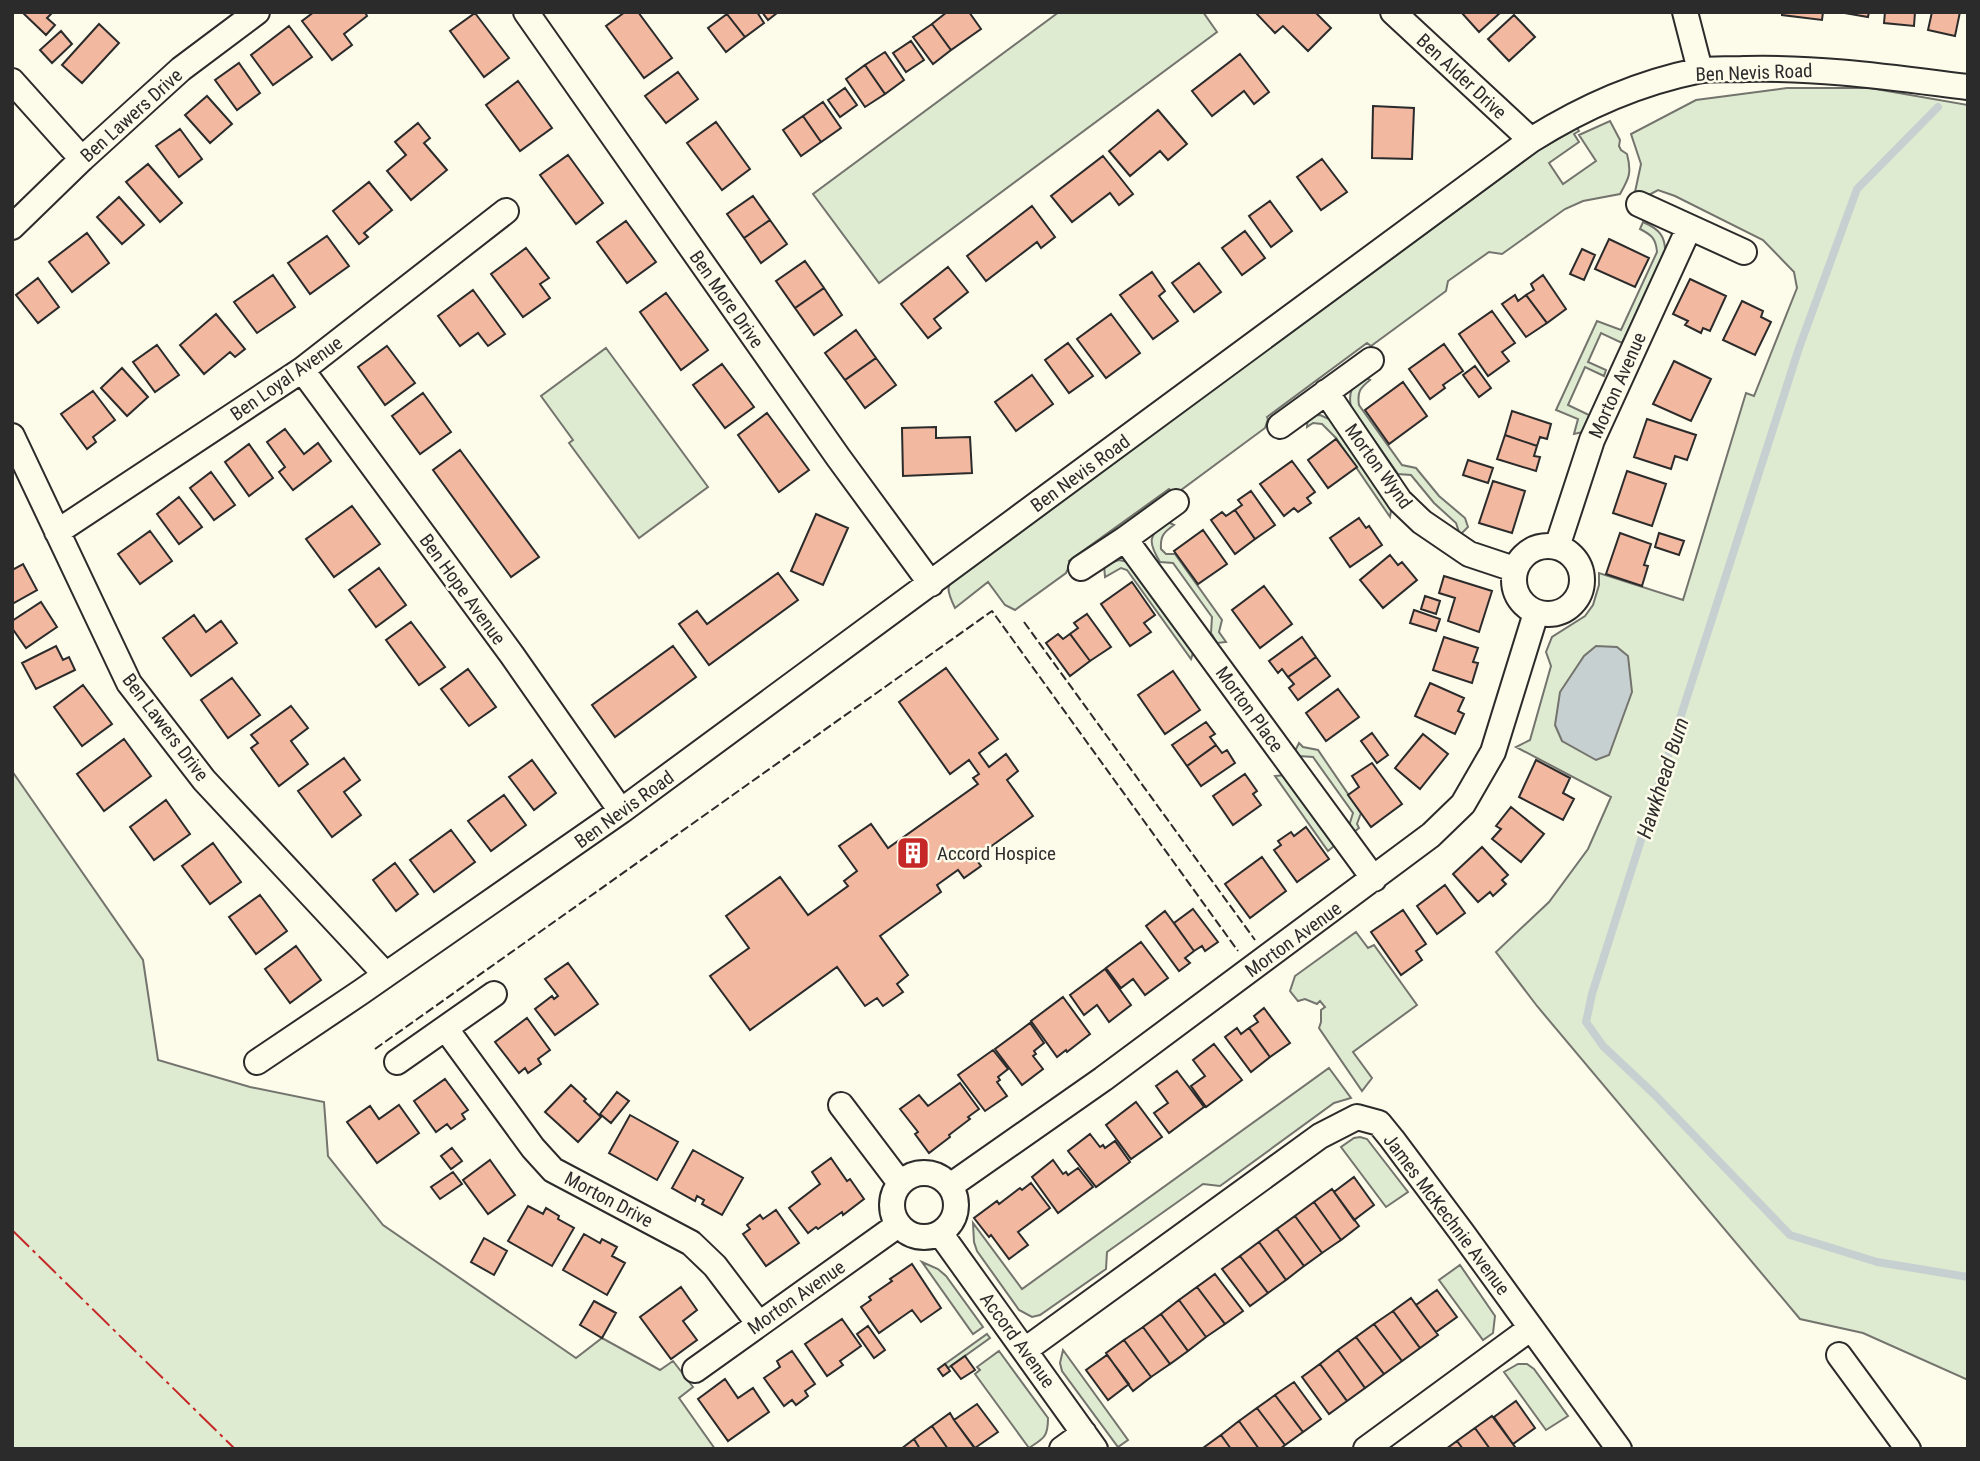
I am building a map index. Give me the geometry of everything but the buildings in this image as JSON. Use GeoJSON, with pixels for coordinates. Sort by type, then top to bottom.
{"type":"FeatureCollection","features":[{"type":"Feature","properties":{"kind":"street","name":"Ben Lawers Drive"},"geometry":{"type":"LineString","coordinates":[[12,227],[181,69],[257,12]]}},
{"type":"Feature","properties":{"kind":"street","name":"Ben More Drive"},"geometry":{"type":"LineString","coordinates":[[526,12],[931,584]]}},
{"type":"Feature","properties":{"kind":"street","name":"Ben Alder Drive"},"geometry":{"type":"LineString","coordinates":[[1393,12],[1531,140]]}},
{"type":"Feature","properties":{"kind":"street"},"geometry":{"type":"LineString","coordinates":[[1685,12],[1700,71]]}},
{"type":"Feature","properties":{"kind":"street","name":"Ben Nevis Road"},"geometry":{"type":"LineString","coordinates":[[257,1062],[621,811],[1531,140],[1564,120],[1651,83],[1700,71],[1772,68],[1838,71],[1968,87]]}},
{"type":"Feature","properties":{"kind":"street"},"geometry":{"type":"LineString","coordinates":[[12,81],[82,159]]}},
{"type":"Feature","properties":{"kind":"street"},"geometry":{"type":"LineString","coordinates":[[1639,204],[1744,252]]}},
{"type":"Feature","properties":{"kind":"street","name":"Ben Loyal Avenue"},"geometry":{"type":"LineString","coordinates":[[57,532],[302,370],[506,211]]}},
{"type":"Feature","properties":{"kind":"street","name":"Morton Avenue"},"geometry":{"type":"LineString","coordinates":[[1558,547],[1592,440],[1689,228]]}},
{"type":"Feature","properties":{"kind":"street"},"geometry":{"type":"LineString","coordinates":[[1280,426],[1371,360]]}},
{"type":"Feature","properties":{"kind":"street","name":"Ben Hope Avenue"},"geometry":{"type":"LineString","coordinates":[[302,370],[512,655],[621,811]]}},
{"type":"Feature","properties":{"kind":"street","name":"Morton Wynd"},"geometry":{"type":"LineString","coordinates":[[1326,392],[1399,501],[1422,522],[1469,554],[1514,569]]}},
{"type":"Feature","properties":{"kind":"street","name":"Ben Lawers Drive"},"geometry":{"type":"LineString","coordinates":[[12,436],[129,682],[204,780],[385,974]]}},
{"type":"Feature","properties":{"kind":"street"},"geometry":{"type":"LineString","coordinates":[[1081,568],[1176,502]]}},
{"type":"Feature","properties":{"kind":"street","name":"Morton Place"},"geometry":{"type":"LineString","coordinates":[[1125,539],[1374,879]]}},
{"type":"Feature","properties":{"kind":"street"},"geometry":{"type":"LineString","coordinates":[[1544,546],[1558,547],[1570,553],[1578,564],[1582,577],[1581,591],[1574,603],[1563,611],[1550,615],[1536,613],[1516,596],[1514,569],[1521,558],[1531,550],[1544,546]]}},
{"type":"Feature","properties":{"kind":"street","name":"Morton Avenue"},"geometry":{"type":"LineString","coordinates":[[950,1186],[1103,1079],[1431,835],[1462,804],[1493,752],[1536,613]]}},
{"type":"Feature","properties":{"kind":"street"},"geometry":{"type":"LineString","coordinates":[[397,1062],[494,994]]}},
{"type":"Feature","properties":{"kind":"street","name":"Morton Drive"},"geometry":{"type":"LineString","coordinates":[[446,1028],[533,1148],[553,1170],[691,1242],[715,1266],[759,1324]]}},
{"type":"Feature","properties":{"kind":"street"},"geometry":{"type":"LineString","coordinates":[[841,1105],[900,1183]]}},
{"type":"Feature","properties":{"kind":"street","name":"James McKechnie Avenue"},"geometry":{"type":"LineString","coordinates":[[1025,1350],[1320,1136],[1357,1117],[1378,1123],[1463,1234],[1619,1449]]}},
{"type":"Feature","properties":{"kind":"street"},"geometry":{"type":"LineString","coordinates":[[919,1173],[931,1173],[942,1178],[955,1196],[954,1217],[948,1226],[932,1236],[914,1236],[898,1225],[891,1208],[894,1191],[900,1183],[919,1173]]}},
{"type":"Feature","properties":{"kind":"street","name":"Morton Avenue"},"geometry":{"type":"LineString","coordinates":[[695,1370],[898,1225]]}},
{"type":"Feature","properties":{"kind":"street","name":"Accord Avenue"},"geometry":{"type":"LineString","coordinates":[[940,1233],[1089,1441]]}},
{"type":"Feature","properties":{"kind":"street"},"geometry":{"type":"LineString","coordinates":[[1366,1449],[1531,1328]]}},
{"type":"Feature","properties":{"kind":"street"},"geometry":{"type":"LineString","coordinates":[[1839,1355],[1908,1449]]}},
{"type":"Feature","properties":{"kind":"street"},"geometry":{"type":"LineString","coordinates":[[1062,1449],[1089,1441]]}},
{"type":"Feature","properties":{"kind":"green space"},"geometry":{"type":"Polygon","coordinates":[[[1059,12],[1203,12],[1217,32],[879,283],[813,194],[1059,12]]]}},
{"type":"Feature","properties":{"kind":"green space"},"geometry":{"type":"Polygon","coordinates":[[[1787,88],[1870,88],[1968,105],[1968,1380],[1863,1333],[1800,1319],[1537,1006],[1496,952],[1549,902],[1588,849],[1611,797],[1516,747],[1530,740],[1551,666],[1546,652],[1552,637],[1585,616],[1593,605],[1599,585],[1599,573],[1683,600],[1746,393],[1754,396],[1797,288],[1794,272],[1763,240],[1675,196],[1658,190],[1645,197],[1635,192],[1641,164],[1631,134],[1696,100],[1787,88]]]}},
{"type":"Feature","properties":{"kind":"green space"},"geometry":{"type":"Polygon","coordinates":[[[1610,121],[1620,140],[1621,150],[1627,154],[1629,166],[1620,194],[1583,201],[1565,209],[1502,254],[1489,252],[1448,281],[1446,291],[1371,346],[1367,343],[1267,417],[1265,428],[1181,490],[1173,492],[1169,489],[1069,561],[1066,573],[1015,610],[1005,605],[988,582],[955,608],[948,590],[953,578],[963,567],[1367,277],[1536,152],[1577,128],[1579,131],[1574,134],[1579,142],[1549,163],[1563,184],[1596,161],[1579,135],[1610,121]]]}},
{"type":"Feature","properties":{"kind":"green space"},"geometry":{"type":"Polygon","coordinates":[[[1643,222],[1660,234],[1665,254],[1622,343],[1601,333],[1588,362],[1606,370],[1604,376],[1585,367],[1568,405],[1589,415],[1583,432],[1574,434],[1578,419],[1556,410],[1597,321],[1621,330],[1657,252],[1653,238],[1640,229],[1643,222]]]}},
{"type":"Feature","properties":{"kind":"green space"},"geometry":{"type":"Polygon","coordinates":[[[606,348],[708,487],[639,538],[569,443],[573,440],[541,396],[606,348]]]}},
{"type":"Feature","properties":{"kind":"green space"},"geometry":{"type":"Polygon","coordinates":[[[1363,376],[1370,380],[1360,391],[1359,405],[1402,465],[1416,468],[1439,496],[1465,518],[1468,527],[1460,535],[1456,523],[1434,503],[1411,475],[1398,474],[1351,407],[1352,390],[1363,376]]]}},
{"type":"Feature","properties":{"kind":"green space"},"geometry":{"type":"Polygon","coordinates":[[[1320,415],[1338,426],[1392,505],[1390,517],[1336,438],[1322,424],[1313,423],[1307,427],[1308,416],[1320,415]]]}},
{"type":"Feature","properties":{"kind":"green space"},"geometry":{"type":"Polygon","coordinates":[[[1166,521],[1174,525],[1163,535],[1161,549],[1166,554],[1175,554],[1222,620],[1219,632],[1226,642],[1217,643],[1211,633],[1212,617],[1173,563],[1160,562],[1156,555],[1152,544],[1153,535],[1166,521]]]}},
{"type":"Feature","properties":{"kind":"green space"},"geometry":{"type":"Polygon","coordinates":[[[1119,560],[1128,562],[1194,650],[1191,659],[1127,570],[1121,568],[1105,577],[1104,565],[1119,560]]]}},
{"type":"Feature","properties":{"kind":"green space"},"geometry":{"type":"Polygon","coordinates":[[[1299,743],[1303,747],[1318,750],[1361,813],[1357,824],[1359,828],[1354,832],[1349,826],[1353,813],[1313,757],[1299,756],[1295,751],[1299,743]]]}},
{"type":"Feature","properties":{"kind":"green space"},"geometry":{"type":"Polygon","coordinates":[[[12,771],[143,960],[158,1060],[250,1087],[324,1102],[328,1156],[383,1225],[576,1358],[602,1338],[660,1370],[673,1361],[693,1387],[679,1398],[715,1449],[12,1449],[12,771]]]}},
{"type":"Feature","properties":{"kind":"green space"},"geometry":{"type":"Polygon","coordinates":[[[1285,775],[1334,846],[1328,851],[1275,776],[1285,775]]]}},
{"type":"Feature","properties":{"kind":"green space"},"geometry":{"type":"Polygon","coordinates":[[[1356,932],[1368,948],[1374,945],[1417,1005],[1353,1052],[1372,1078],[1362,1091],[1319,1028],[1321,1010],[1325,1007],[1320,1001],[1317,1004],[1305,999],[1298,1001],[1290,991],[1295,976],[1356,932]]]}},
{"type":"Feature","properties":{"kind":"green space"},"geometry":{"type":"Polygon","coordinates":[[[1329,1068],[1351,1098],[1334,1103],[1220,1186],[1203,1184],[1107,1252],[1106,1269],[1040,1315],[1032,1317],[1019,1310],[977,1251],[973,1223],[1022,1289],[1329,1068]]]}},
{"type":"Feature","properties":{"kind":"green space"},"geometry":{"type":"Polygon","coordinates":[[[1360,1137],[1367,1139],[1408,1192],[1386,1207],[1341,1147],[1360,1137]]]}},
{"type":"Feature","properties":{"kind":"green space"},"geometry":{"type":"Polygon","coordinates":[[[922,1262],[946,1276],[983,1327],[973,1334],[922,1262]]]}},
{"type":"Feature","properties":{"kind":"green space"},"geometry":{"type":"Polygon","coordinates":[[[1460,1265],[1495,1316],[1493,1333],[1483,1340],[1439,1280],[1460,1265]]]}},
{"type":"Feature","properties":{"kind":"green space"},"geometry":{"type":"Polygon","coordinates":[[[987,1334],[990,1338],[948,1368],[945,1364],[987,1334]]]}},
{"type":"Feature","properties":{"kind":"green space"},"geometry":{"type":"Polygon","coordinates":[[[1063,1350],[1128,1440],[1118,1447],[1062,1371],[1060,1363],[1063,1350]]]}},
{"type":"Feature","properties":{"kind":"green space"},"geometry":{"type":"Polygon","coordinates":[[[999,1351],[1048,1418],[1044,1436],[1029,1448],[975,1374],[980,1370],[977,1367],[999,1351]]]}},
{"type":"Feature","properties":{"kind":"green space"},"geometry":{"type":"Polygon","coordinates":[[[1518,1364],[1527,1364],[1534,1369],[1568,1416],[1546,1430],[1504,1372],[1518,1364]]]}},
{"type":"Feature","properties":{"kind":"shaded area"},"geometry":{"type":"Polygon","coordinates":[[[1596,646],[1617,647],[1628,656],[1632,692],[1609,755],[1596,760],[1562,741],[1555,725],[1560,692],[1584,656],[1596,646]]]}},
{"type":"Feature","properties":{"kind":"waterway","name":"Hawkhead Burn"},"geometry":{"type":"LineString","coordinates":[[1938,107],[1857,189],[1799,348],[1592,994],[1586,1022],[1603,1046],[1654,1094],[1790,1235],[1877,1262],[1968,1277]]}},
{"type":"Feature","properties":{"kind":"fence"},"geometry":{"type":"LineString","coordinates":[[375,1049],[992,611],[1238,951]]}},
{"type":"Feature","properties":{"kind":"fence"},"geometry":{"type":"LineString","coordinates":[[1024,622],[1255,940]]}},
{"type":"Feature","properties":{"kind":"power"},"geometry":{"type":"LineString","coordinates":[[12,1230],[235,1449]]}},
{"type":"Feature","properties":{"kind":"place","name":"Accord Hospice"},"geometry":{"type":"Point","coordinates":[913,853]}}]}
